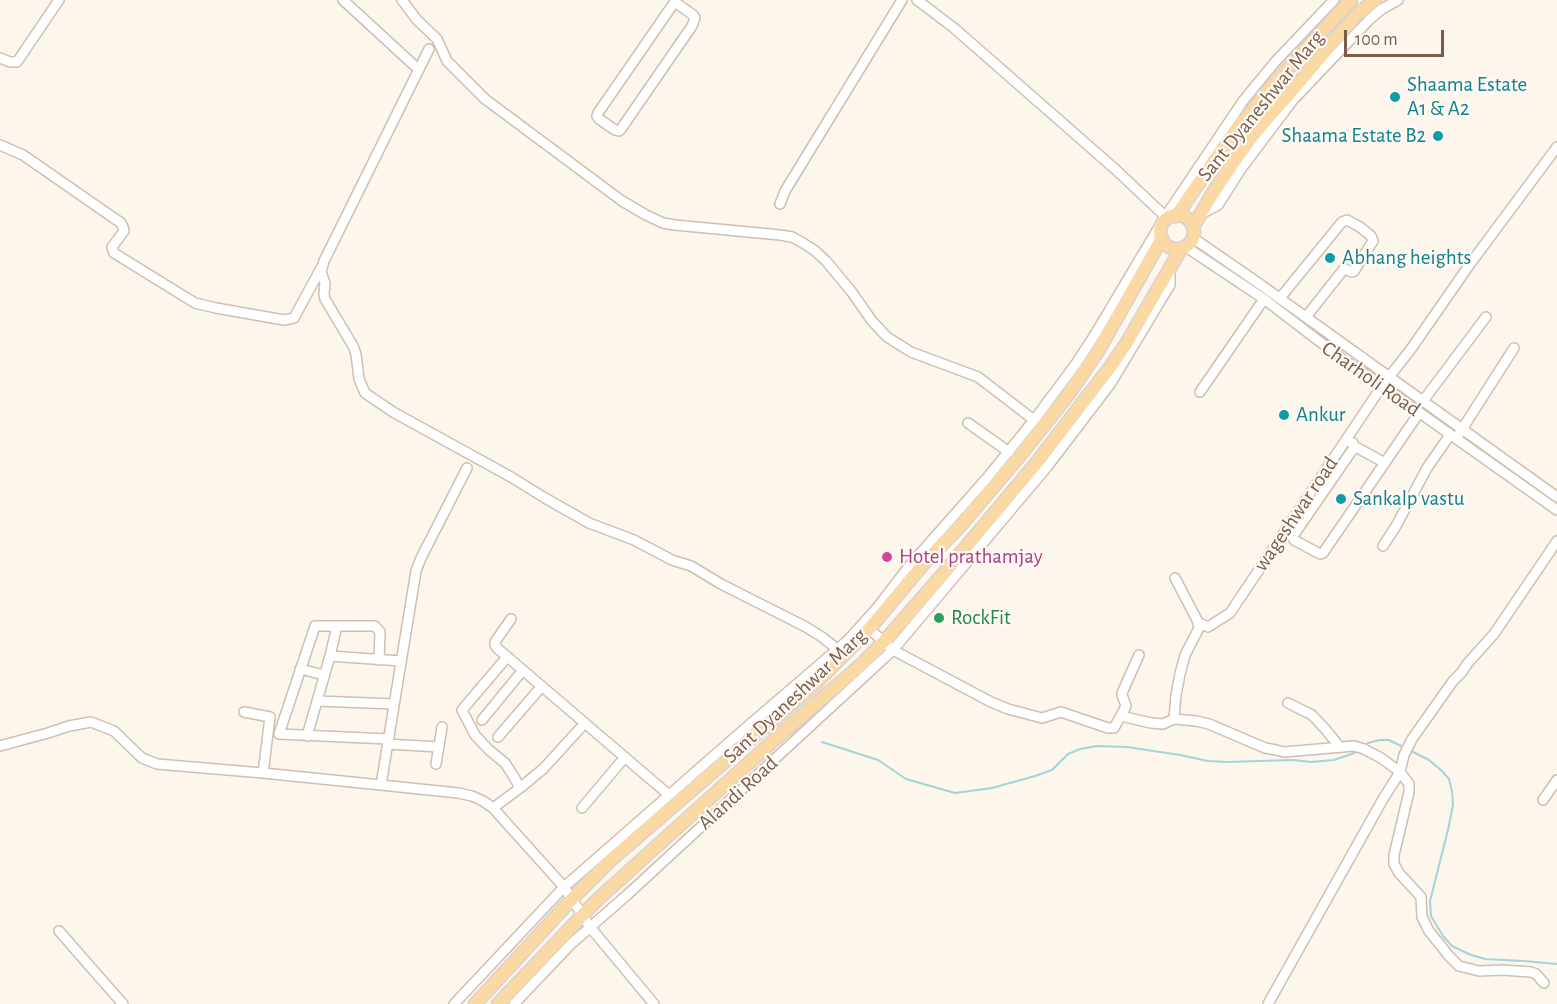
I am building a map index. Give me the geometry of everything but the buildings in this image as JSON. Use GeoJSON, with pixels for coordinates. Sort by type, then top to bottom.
{"type":"FeatureCollection","features":[{"type":"Feature","properties":{"kind":"main road","name":"Sant Dyaneshwar Marg"},"geometry":{"type":"LineString","coordinates":[[475,1004],[613,858],[816,682],[962,524],[1068,395],[1098,351],[1162,238],[1163,224],[1265,95],[1351,0]]}},
{"type":"Feature","properties":{"kind":"main road","name":"Sant Dyaneshwar Marg"},"geometry":{"type":"LineString","coordinates":[[498,1004],[597,900],[862,664],[944,573],[1065,428],[1126,344],[1201,214],[1251,136],[1356,15],[1375,0]]}},
{"type":"Feature","properties":{"kind":"main road"},"geometry":{"type":"LineString","coordinates":[[1162,238],[1170,247],[1188,240],[1187,218],[1170,217]]}},
{"type":"Feature","properties":{"kind":"street"},"geometry":{"type":"LineString","coordinates":[[0,58],[17,62],[59,0]]}},
{"type":"Feature","properties":{"kind":"street"},"geometry":{"type":"LineString","coordinates":[[343,0],[418,69]]}},
{"type":"Feature","properties":{"kind":"street"},"geometry":{"type":"LineString","coordinates":[[402,0],[417,20],[437,39],[447,61],[485,99],[622,201],[663,223],[792,237],[814,250],[826,261],[887,337],[911,352],[978,377],[1034,420]]}},
{"type":"Feature","properties":{"kind":"street"},"geometry":{"type":"LineString","coordinates":[[780,204],[785,191],[902,0]]}},
{"type":"Feature","properties":{"kind":"street"},"geometry":{"type":"LineString","coordinates":[[917,0],[954,28],[1170,217]]}},
{"type":"Feature","properties":{"kind":"street"},"geometry":{"type":"LineString","coordinates":[[454,1004],[564,887],[866,626],[910,565],[1009,452],[1075,365],[1256,84],[1334,0]]}},
{"type":"Feature","properties":{"kind":"street"},"geometry":{"type":"LineString","coordinates":[[1201,214],[1218,205],[1241,169],[1293,100],[1369,21],[1382,9],[1398,0]]}},
{"type":"Feature","properties":{"kind":"street"},"geometry":{"type":"LineString","coordinates":[[676,1],[695,18],[692,26],[621,129],[615,130],[599,119],[598,113],[676,1]]}},
{"type":"Feature","properties":{"kind":"street"},"geometry":{"type":"LineString","coordinates":[[0,145],[23,155],[121,223],[124,231],[112,247],[114,253],[195,303],[289,320],[297,315],[429,49]]}},
{"type":"Feature","properties":{"kind":"street","name":"wageshwar road"},"geometry":{"type":"LineString","coordinates":[[1198,624],[1208,627],[1230,613],[1350,443],[1382,386],[1557,147]]}},
{"type":"Feature","properties":{"kind":"street"},"geometry":{"type":"LineString","coordinates":[[1280,298],[1342,222],[1347,220],[1360,227],[1371,236],[1373,241],[1354,271],[1343,270],[1306,318]]}},
{"type":"Feature","properties":{"kind":"street","name":"Charholi Road"},"geometry":{"type":"LineString","coordinates":[[1188,240],[1238,269],[1280,298],[1557,497]]}},
{"type":"Feature","properties":{"kind":"street","name":"Charholi Road"},"geometry":{"type":"LineString","coordinates":[[1188,240],[1232,278],[1264,299],[1326,347],[1557,510]]}},
{"type":"Feature","properties":{"kind":"street"},"geometry":{"type":"LineString","coordinates":[[322,266],[325,299],[353,346],[362,387],[369,396],[393,412],[581,518],[634,540],[672,560],[691,566],[721,584],[806,627],[837,649]]}},
{"type":"Feature","properties":{"kind":"street","name":"Alandi Road"},"geometry":{"type":"LineString","coordinates":[[514,1004],[571,944],[893,650],[1047,467],[1111,383],[1170,285],[1170,269]]}},
{"type":"Feature","properties":{"kind":"street"},"geometry":{"type":"LineString","coordinates":[[1232,278],[1238,269]]}},
{"type":"Feature","properties":{"kind":"street"},"geometry":{"type":"LineString","coordinates":[[1200,392],[1264,299]]}},
{"type":"Feature","properties":{"kind":"street"},"geometry":{"type":"LineString","coordinates":[[1423,401],[1486,317]]}},
{"type":"Feature","properties":{"kind":"street"},"geometry":{"type":"LineString","coordinates":[[1383,546],[1427,468],[1462,429],[1514,348]]}},
{"type":"Feature","properties":{"kind":"street"},"geometry":{"type":"LineString","coordinates":[[1385,463],[1350,443],[1293,536],[1294,540],[1320,554],[1323,553],[1385,463],[1419,413]]}},
{"type":"Feature","properties":{"kind":"street"},"geometry":{"type":"LineString","coordinates":[[968,423],[1009,452]]}},
{"type":"Feature","properties":{"kind":"street"},"geometry":{"type":"LineString","coordinates":[[381,785],[416,571],[467,468]]}},
{"type":"Feature","properties":{"kind":"street"},"geometry":{"type":"LineString","coordinates":[[1268,1004],[1383,798],[1400,772],[1404,755],[1412,739],[1467,663],[1494,634],[1557,541]]}},
{"type":"Feature","properties":{"kind":"street"},"geometry":{"type":"LineString","coordinates":[[1174,719],[1178,683],[1187,652],[1198,631],[1198,624],[1175,578]]}},
{"type":"Feature","properties":{"kind":"street"},"geometry":{"type":"LineString","coordinates":[[511,619],[495,642],[497,648],[669,795]]}},
{"type":"Feature","properties":{"kind":"street"},"geometry":{"type":"LineString","coordinates":[[379,660],[380,632],[375,626],[315,626],[279,734],[388,741],[439,747]]}},
{"type":"Feature","properties":{"kind":"street"},"geometry":{"type":"LineString","coordinates":[[307,735],[337,626]]}},
{"type":"Feature","properties":{"kind":"street"},"geometry":{"type":"LineString","coordinates":[[866,626],[886,639],[893,650],[991,702],[1046,718],[1061,712],[1112,728],[1126,706],[1122,693],[1139,655]]}},
{"type":"Feature","properties":{"kind":"street"},"geometry":{"type":"LineString","coordinates":[[330,656],[401,661]]}},
{"type":"Feature","properties":{"kind":"street"},"geometry":{"type":"LineString","coordinates":[[507,657],[462,710],[475,735],[505,763],[520,789]]}},
{"type":"Feature","properties":{"kind":"street"},"geometry":{"type":"LineString","coordinates":[[300,669],[324,675]]}},
{"type":"Feature","properties":{"kind":"street"},"geometry":{"type":"LineString","coordinates":[[482,720],[523,670]]}},
{"type":"Feature","properties":{"kind":"street"},"geometry":{"type":"LineString","coordinates":[[498,737],[542,686]]}},
{"type":"Feature","properties":{"kind":"street"},"geometry":{"type":"LineString","coordinates":[[317,701],[394,704]]}},
{"type":"Feature","properties":{"kind":"street"},"geometry":{"type":"LineString","coordinates":[[1288,703],[1312,715],[1339,746]]}},
{"type":"Feature","properties":{"kind":"street"},"geometry":{"type":"LineString","coordinates":[[244,712],[270,717],[263,773]]}},
{"type":"Feature","properties":{"kind":"street"},"geometry":{"type":"LineString","coordinates":[[1121,716],[1151,723],[1185,719],[1209,724],[1253,744],[1284,752],[1339,746],[1361,748],[1381,758],[1400,772],[1409,784],[1394,864],[1399,873],[1421,897],[1422,917],[1429,931],[1459,966],[1479,971],[1531,972],[1544,983]]}},
{"type":"Feature","properties":{"kind":"street"},"geometry":{"type":"LineString","coordinates":[[0,746],[91,722],[114,731],[142,758],[157,764],[458,793],[483,801],[493,808],[564,887],[582,916],[654,1004]]}},
{"type":"Feature","properties":{"kind":"street"},"geometry":{"type":"LineString","coordinates":[[493,808],[543,769],[585,723]]}},
{"type":"Feature","properties":{"kind":"street"},"geometry":{"type":"LineString","coordinates":[[436,764],[442,727]]}},
{"type":"Feature","properties":{"kind":"street"},"geometry":{"type":"LineString","coordinates":[[582,808],[625,758]]}},
{"type":"Feature","properties":{"kind":"street"},"geometry":{"type":"LineString","coordinates":[[1543,800],[1557,780]]}},
{"type":"Feature","properties":{"kind":"street"},"geometry":{"type":"LineString","coordinates":[[59,931],[123,1004]]}},
{"type":"Feature","properties":{"kind":"waterway"},"geometry":{"type":"LineString","coordinates":[[1363,746],[1380,740],[1389,740],[1405,748]]}},
{"type":"Feature","properties":{"kind":"waterway"},"geometry":{"type":"LineString","coordinates":[[822,742],[878,760],[906,779],[955,793],[992,788],[1035,776],[1052,770],[1068,754],[1097,746],[1127,747],[1208,761],[1227,762],[1334,760],[1359,750]]}},
{"type":"Feature","properties":{"kind":"waterway"},"geometry":{"type":"LineString","coordinates":[[1411,751],[1429,760],[1442,771],[1449,779],[1452,791],[1453,805],[1430,901],[1431,916],[1443,936],[1452,946],[1485,959],[1557,964]]}},
{"type":"Feature","properties":{"kind":"place","name":"Shaama Estate A1 & A2"},"geometry":{"type":"Point","coordinates":[1395,97]}},
{"type":"Feature","properties":{"kind":"place","name":"Shaama Estate B2"},"geometry":{"type":"Point","coordinates":[1438,136]}},
{"type":"Feature","properties":{"kind":"place","name":"Abhang heights"},"geometry":{"type":"Point","coordinates":[1330,258]}},
{"type":"Feature","properties":{"kind":"place","name":"Ankur"},"geometry":{"type":"Point","coordinates":[1284,415]}},
{"type":"Feature","properties":{"kind":"place","name":"Sankalp vastu"},"geometry":{"type":"Point","coordinates":[1341,499]}},
{"type":"Feature","properties":{"kind":"place","name":"Hotel prathamjay"},"geometry":{"type":"Point","coordinates":[887,557]}},
{"type":"Feature","properties":{"kind":"place","name":"RockFit"},"geometry":{"type":"Point","coordinates":[939,618]}}]}
